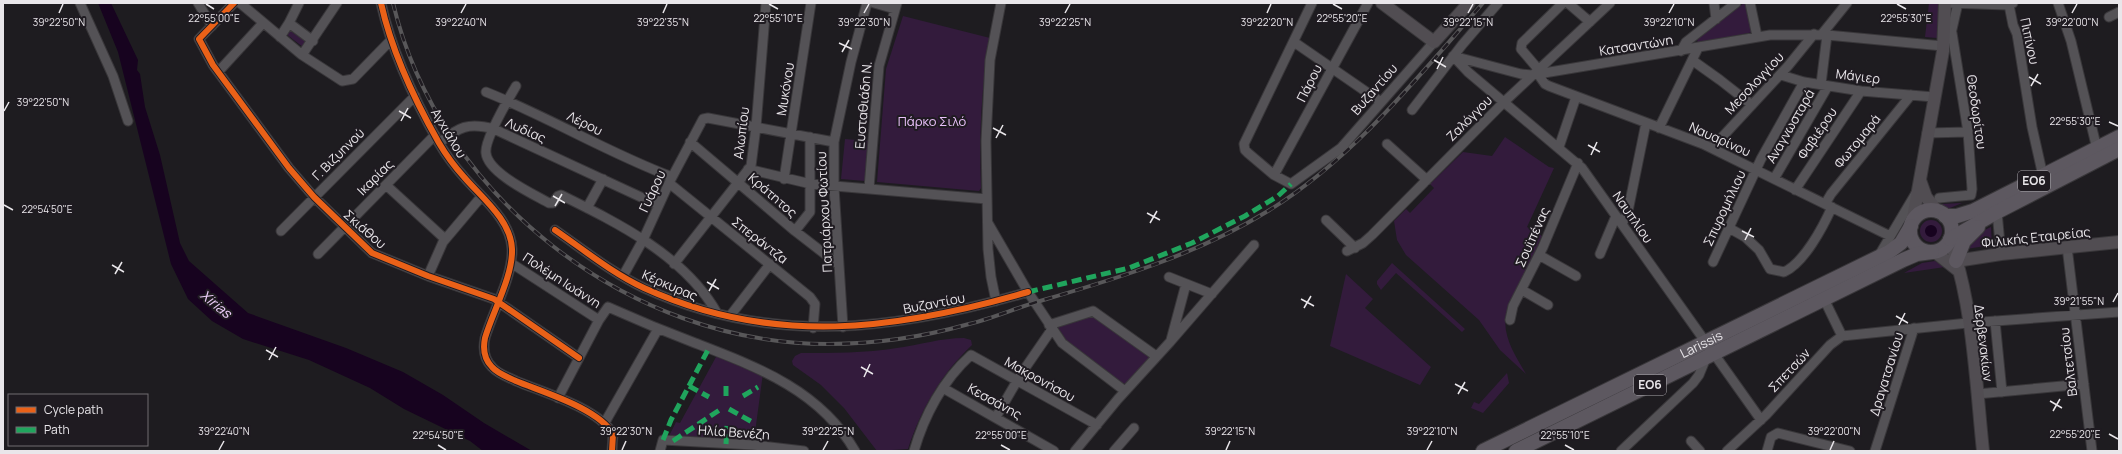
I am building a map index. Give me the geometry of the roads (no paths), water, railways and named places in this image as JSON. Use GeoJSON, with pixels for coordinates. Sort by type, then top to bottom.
{"type":"FeatureCollection","features":[{"type":"Feature","properties":{"kind":"main road","name":"ΕΟ6"},"geometry":{"type":"LineString","coordinates":[[1912,225],[1922,213],[1930,211],[1940,209],[1957,216],[1969,212],[2097,149],[2119,136]]}},
{"type":"Feature","properties":{"kind":"main road","name":"ΕΟ6"},"geometry":{"type":"LineString","coordinates":[[1933,252],[1945,247],[1950,240],[1997,212],[2119,149]]}},
{"type":"Feature","properties":{"kind":"main road"},"geometry":{"type":"LineString","coordinates":[[1940,209],[1951,226],[1950,240]]}},
{"type":"Feature","properties":{"kind":"main road"},"geometry":{"type":"LineString","coordinates":[[1958,266],[1961,247],[1967,236],[1997,212]]}},
{"type":"Feature","properties":{"kind":"main road"},"geometry":{"type":"LineString","coordinates":[[1912,225],[1912,238],[1916,246],[1923,251],[1933,252]]}},
{"type":"Feature","properties":{"kind":"main road","name":"Larissis"},"geometry":{"type":"LineString","coordinates":[[1483,451],[1877,258],[1898,245],[1912,225]]}},
{"type":"Feature","properties":{"kind":"main road","name":"Larissis"},"geometry":{"type":"LineString","coordinates":[[1516,451],[1910,256],[1933,252]]}},
{"type":"Feature","properties":{"kind":"street"},"geometry":{"type":"LineString","coordinates":[[80,3],[113,76],[128,121]]}},
{"type":"Feature","properties":{"kind":"street"},"geometry":{"type":"LineString","coordinates":[[198,3],[212,26],[234,3]]}},
{"type":"Feature","properties":{"kind":"street"},"geometry":{"type":"LineString","coordinates":[[240,3],[302,55],[336,79],[347,81],[360,73],[391,40]]}},
{"type":"Feature","properties":{"kind":"street"},"geometry":{"type":"LineString","coordinates":[[280,37],[299,3]]}},
{"type":"Feature","properties":{"kind":"street"},"geometry":{"type":"LineString","coordinates":[[302,55],[338,3]]}},
{"type":"Feature","properties":{"kind":"street","name":"Αγχιάλου"},"geometry":{"type":"LineString","coordinates":[[382,3],[391,40],[399,63],[437,139],[463,176],[507,229],[512,242],[511,263],[484,338],[484,352],[488,362],[502,375],[582,409],[604,424]]}},
{"type":"Feature","properties":{"kind":"street","name":"Αλωπίου"},"geometry":{"type":"LineString","coordinates":[[674,264],[752,163],[766,3]]}},
{"type":"Feature","properties":{"kind":"street","name":"Μυκόνου"},"geometry":{"type":"LineString","coordinates":[[784,179],[811,3]]}},
{"type":"Feature","properties":{"kind":"street","name":"Πατριάρχου Φωτίου"},"geometry":{"type":"LineString","coordinates":[[843,327],[834,187],[834,142],[851,62],[867,3]]}},
{"type":"Feature","properties":{"kind":"street"},"geometry":{"type":"LineString","coordinates":[[874,3],[896,6]]}},
{"type":"Feature","properties":{"kind":"street"},"geometry":{"type":"LineString","coordinates":[[996,302],[988,261],[986,141],[988,80],[1001,3]]}},
{"type":"Feature","properties":{"kind":"street"},"geometry":{"type":"LineString","coordinates":[[1274,175],[1244,148],[1312,3]]}},
{"type":"Feature","properties":{"kind":"street","name":"Πάρου"},"geometry":{"type":"LineString","coordinates":[[1274,175],[1368,3]]}},
{"type":"Feature","properties":{"kind":"street"},"geometry":{"type":"LineString","coordinates":[[1382,3],[1434,42]]}},
{"type":"Feature","properties":{"kind":"street","name":"Βυζαντίου"},"geometry":{"type":"LineString","coordinates":[[1274,175],[1291,184],[1336,152],[1469,3]]}},
{"type":"Feature","properties":{"kind":"street"},"geometry":{"type":"LineString","coordinates":[[1412,110],[1453,56],[1498,3]]}},
{"type":"Feature","properties":{"kind":"street","name":"Ναυαρίνου"},"geometry":{"type":"LineString","coordinates":[[1563,3],[1522,43],[1523,51],[1536,73],[1545,84],[1712,148],[1890,236]]}},
{"type":"Feature","properties":{"kind":"street"},"geometry":{"type":"LineString","coordinates":[[1568,3],[1590,22]]}},
{"type":"Feature","properties":{"kind":"street","name":"Ζαλόγγου"},"geometry":{"type":"LineString","coordinates":[[1326,220],[1351,249],[1372,235],[1504,102],[1610,3]]}},
{"type":"Feature","properties":{"kind":"street"},"geometry":{"type":"LineString","coordinates":[[1714,3],[1716,19]]}},
{"type":"Feature","properties":{"kind":"street"},"geometry":{"type":"LineString","coordinates":[[1681,51],[1686,42],[1736,3]]}},
{"type":"Feature","properties":{"kind":"street"},"geometry":{"type":"LineString","coordinates":[[1750,3],[1757,36]]}},
{"type":"Feature","properties":{"kind":"street"},"geometry":{"type":"LineString","coordinates":[[1821,34],[1847,3]]}},
{"type":"Feature","properties":{"kind":"street"},"geometry":{"type":"LineString","coordinates":[[1912,225],[1919,177],[1942,52],[1945,3]]}},
{"type":"Feature","properties":{"kind":"street"},"geometry":{"type":"LineString","coordinates":[[1948,3],[2011,4]]}},
{"type":"Feature","properties":{"kind":"street"},"geometry":{"type":"LineString","coordinates":[[1942,52],[1952,33],[1958,3]]}},
{"type":"Feature","properties":{"kind":"street"},"geometry":{"type":"LineString","coordinates":[[2058,3],[2070,41],[2097,149]]}},
{"type":"Feature","properties":{"kind":"street","name":"Πιπίνου"},"geometry":{"type":"LineString","coordinates":[[2011,4],[2013,25],[2017,34],[2032,127],[2043,176]]}},
{"type":"Feature","properties":{"kind":"street","name":"Ευσταθιάδη Ν."},"geometry":{"type":"LineString","coordinates":[[869,188],[879,66],[896,6]]}},
{"type":"Feature","properties":{"kind":"street"},"geometry":{"type":"LineString","coordinates":[[2109,17],[2119,12]]}},
{"type":"Feature","properties":{"kind":"street"},"geometry":{"type":"LineString","coordinates":[[218,71],[263,23]]}},
{"type":"Feature","properties":{"kind":"street"},"geometry":{"type":"LineString","coordinates":[[289,23],[313,41]]}},
{"type":"Feature","properties":{"kind":"street","name":"Σκιάθου"},"geometry":{"type":"LineString","coordinates":[[212,26],[199,40],[213,65],[282,160],[314,196],[375,255],[428,276],[484,294],[498,301],[579,358]]}},
{"type":"Feature","properties":{"kind":"street","name":"Θεοδωρίτου"},"geometry":{"type":"LineString","coordinates":[[1940,209],[1971,195],[1972,189],[1968,132],[1952,33]]}},
{"type":"Feature","properties":{"kind":"street","name":"Κατσαντώνη"},"geometry":{"type":"LineString","coordinates":[[1453,56],[1521,74],[1681,51],[1757,36],[1821,34],[1942,52]]}},
{"type":"Feature","properties":{"kind":"street","name":"Μεσολογγίου"},"geometry":{"type":"LineString","coordinates":[[1712,148],[1821,34]]}},
{"type":"Feature","properties":{"kind":"street","name":"Αναγνωσταρά"},"geometry":{"type":"LineString","coordinates":[[1774,179],[1825,85],[1821,34]]}},
{"type":"Feature","properties":{"kind":"street"},"geometry":{"type":"LineString","coordinates":[[1294,42],[1381,102]]}},
{"type":"Feature","properties":{"kind":"street"},"geometry":{"type":"LineString","coordinates":[[1659,128],[1698,48]]}},
{"type":"Feature","properties":{"kind":"street","name":"Ναυπλίου"},"geometry":{"type":"LineString","coordinates":[[1453,56],[1468,72],[1578,163],[1705,342],[1710,356],[1761,420]]}},
{"type":"Feature","properties":{"kind":"street"},"geometry":{"type":"LineString","coordinates":[[1692,60],[1752,105]]}},
{"type":"Feature","properties":{"kind":"street","name":"Μάγιερ"},"geometry":{"type":"LineString","coordinates":[[1781,75],[1804,82],[1861,91],[1934,97]]}},
{"type":"Feature","properties":{"kind":"street","name":"Σπυρομήλιου"},"geometry":{"type":"LineString","coordinates":[[1713,262],[1756,170],[1804,82]]}},
{"type":"Feature","properties":{"kind":"street"},"geometry":{"type":"LineString","coordinates":[[494,129],[516,86]]}},
{"type":"Feature","properties":{"kind":"street","name":"Φαβιέρου"},"geometry":{"type":"LineString","coordinates":[[1795,190],[1861,91]]}},
{"type":"Feature","properties":{"kind":"street","name":"Λέρου"},"geometry":{"type":"LineString","coordinates":[[486,92],[508,101],[670,180]]}},
{"type":"Feature","properties":{"kind":"street","name":"Φωτομαρά"},"geometry":{"type":"LineString","coordinates":[[1728,228],[1745,237],[1759,250],[1770,269],[1782,272],[1789,269],[1811,244],[1829,206],[1831,194],[1910,95]]}},
{"type":"Feature","properties":{"kind":"street","name":"Γ. Βιζυηνού"},"geometry":{"type":"LineString","coordinates":[[281,232],[314,196],[415,96]]}},
{"type":"Feature","properties":{"kind":"street"},"geometry":{"type":"LineString","coordinates":[[1559,147],[1576,97]]}},
{"type":"Feature","properties":{"kind":"street","name":"Γυάρου"},"geometry":{"type":"LineString","coordinates":[[623,276],[643,240],[670,180],[690,142],[705,118],[756,127]]}},
{"type":"Feature","properties":{"kind":"street"},"geometry":{"type":"LineString","coordinates":[[1622,224],[1628,211],[1646,123]]}},
{"type":"Feature","properties":{"kind":"street","name":"Λυδίας"},"geometry":{"type":"LineString","coordinates":[[437,139],[454,131],[470,126],[494,129],[658,205]]}},
{"type":"Feature","properties":{"kind":"street"},"geometry":{"type":"LineString","coordinates":[[756,127],[834,142]]}},
{"type":"Feature","properties":{"kind":"street","name":"Κέρκυρας"},"geometry":{"type":"LineString","coordinates":[[494,129],[486,153],[490,162],[499,172],[550,203],[553,203],[558,196],[561,195],[643,240],[674,264],[705,294],[717,313]]}},
{"type":"Feature","properties":{"kind":"street"},"geometry":{"type":"LineString","coordinates":[[1927,133],[1968,132]]}},
{"type":"Feature","properties":{"kind":"street"},"geometry":{"type":"LineString","coordinates":[[794,231],[810,212],[810,137]]}},
{"type":"Feature","properties":{"kind":"street","name":"Ικαρίας"},"geometry":{"type":"LineString","coordinates":[[318,254],[386,185],[437,139]]}},
{"type":"Feature","properties":{"kind":"street","name":"Κράτητος"},"geometry":{"type":"LineString","coordinates":[[690,142],[794,231],[839,265]]}},
{"type":"Feature","properties":{"kind":"street"},"geometry":{"type":"LineString","coordinates":[[1387,144],[1427,180]]}},
{"type":"Feature","properties":{"kind":"street","name":"Σουϊπένας"},"geometry":{"type":"LineString","coordinates":[[1510,320],[1512,309],[1539,255],[1578,163]]}},
{"type":"Feature","properties":{"kind":"street"},"geometry":{"type":"LineString","coordinates":[[748,169],[784,179],[834,187],[869,188],[987,199]]}},
{"type":"Feature","properties":{"kind":"street"},"geometry":{"type":"LineString","coordinates":[[1919,177],[1924,193],[1940,209]]}},
{"type":"Feature","properties":{"kind":"street"},"geometry":{"type":"LineString","coordinates":[[587,208],[603,179]]}},
{"type":"Feature","properties":{"kind":"street","name":"Σπεράντζα"},"geometry":{"type":"LineString","coordinates":[[670,180],[710,217],[812,298],[815,304],[814,328]]}},
{"type":"Feature","properties":{"kind":"street"},"geometry":{"type":"LineString","coordinates":[[386,185],[445,239]]}},
{"type":"Feature","properties":{"kind":"street"},"geometry":{"type":"LineString","coordinates":[[1877,258],[1917,191]]}},
{"type":"Feature","properties":{"kind":"street"},"geometry":{"type":"LineString","coordinates":[[428,276],[445,239],[481,196]]}},
{"type":"Feature","properties":{"kind":"street"},"geometry":{"type":"LineString","coordinates":[[1997,212],[2001,254]]}},
{"type":"Feature","properties":{"kind":"street"},"geometry":{"type":"LineString","coordinates":[[1600,254],[1616,216]]}},
{"type":"Feature","properties":{"kind":"street"},"geometry":{"type":"LineString","coordinates":[[987,222],[1028,292],[1066,348],[1125,391]]}},
{"type":"Feature","properties":{"kind":"street","name":"Κέρκυρας"},"geometry":{"type":"LineString","coordinates":[[555,230],[623,276],[644,287],[701,309],[730,316],[814,328]]}},
{"type":"Feature","properties":{"kind":"street","name":"Δερβενακίων"},"geometry":{"type":"LineString","coordinates":[[1950,240],[1958,266],[1968,323],[1983,451]]}},
{"type":"Feature","properties":{"kind":"street","name":"Φιλικής Εταιρείας"},"geometry":{"type":"LineString","coordinates":[[1958,266],[2001,254],[2119,242]]}},
{"type":"Feature","properties":{"kind":"street"},"geometry":{"type":"LineString","coordinates":[[1075,451],[1125,391],[1254,246]]}},
{"type":"Feature","properties":{"kind":"street","name":"Βαλτετσίου"},"geometry":{"type":"LineString","coordinates":[[2067,247],[2092,451]]}},
{"type":"Feature","properties":{"kind":"street"},"geometry":{"type":"LineString","coordinates":[[1933,252],[1958,266]]}},
{"type":"Feature","properties":{"kind":"street"},"geometry":{"type":"LineString","coordinates":[[1539,255],[1576,276]]}},
{"type":"Feature","properties":{"kind":"street","name":"Πολέμη Ιωάννη"},"geometry":{"type":"LineString","coordinates":[[511,263],[599,320]]}},
{"type":"Feature","properties":{"kind":"street"},"geometry":{"type":"LineString","coordinates":[[730,316],[770,264]]}},
{"type":"Feature","properties":{"kind":"street"},"geometry":{"type":"LineString","coordinates":[[1169,277],[1212,294]]}},
{"type":"Feature","properties":{"kind":"street"},"geometry":{"type":"LineString","coordinates":[[1170,342],[1186,284]]}},
{"type":"Feature","properties":{"kind":"street"},"geometry":{"type":"LineString","coordinates":[[1522,290],[1548,305]]}},
{"type":"Feature","properties":{"kind":"street","name":"Βυζαντίου"},"geometry":{"type":"LineString","coordinates":[[814,328],[843,327],[927,317],[996,302],[1028,292]]}},
{"type":"Feature","properties":{"kind":"street"},"geometry":{"type":"LineString","coordinates":[[1824,299],[1842,336],[1968,323],[2119,312]]}},
{"type":"Feature","properties":{"kind":"street"},"geometry":{"type":"LineString","coordinates":[[558,398],[606,307],[764,370],[804,395],[835,424],[855,451]]}},
{"type":"Feature","properties":{"kind":"street"},"geometry":{"type":"LineString","coordinates":[[996,417],[1016,381],[1051,327],[1093,311],[1156,356]]}},
{"type":"Feature","properties":{"kind":"street"},"geometry":{"type":"LineString","coordinates":[[1995,321],[2002,392]]}},
{"type":"Feature","properties":{"kind":"street","name":"Δραγατσανίου"},"geometry":{"type":"LineString","coordinates":[[1875,451],[1914,328]]}},
{"type":"Feature","properties":{"kind":"street"},"geometry":{"type":"LineString","coordinates":[[612,451],[613,436],[604,424],[658,329]]}},
{"type":"Feature","properties":{"kind":"street","name":"Σπετσών"},"geometry":{"type":"LineString","coordinates":[[1727,451],[1761,420],[1830,345],[1842,336]]}},
{"type":"Feature","properties":{"kind":"street","name":"Μακρονήσου"},"geometry":{"type":"LineString","coordinates":[[943,388],[970,355],[1097,425]]}},
{"type":"Feature","properties":{"kind":"street"},"geometry":{"type":"LineString","coordinates":[[1621,451],[1693,383],[1710,356]]}},
{"type":"Feature","properties":{"kind":"street"},"geometry":{"type":"LineString","coordinates":[[1977,394],[2084,384]]}},
{"type":"Feature","properties":{"kind":"street"},"geometry":{"type":"LineString","coordinates":[[914,451],[926,418],[943,388]]}},
{"type":"Feature","properties":{"kind":"street","name":"Κεσσάνης"},"geometry":{"type":"LineString","coordinates":[[943,388],[1054,451]]}},
{"type":"Feature","properties":{"kind":"street"},"geometry":{"type":"LineString","coordinates":[[1114,451],[1134,428]]}},
{"type":"Feature","properties":{"kind":"street"},"geometry":{"type":"LineString","coordinates":[[1767,451],[1771,438],[1778,433],[1850,451]]}},
{"type":"Feature","properties":{"kind":"street","name":"Ηλία Βενέζη"},"geometry":{"type":"LineString","coordinates":[[662,450],[663,440],[804,451]]}},
{"type":"Feature","properties":{"kind":"street"},"geometry":{"type":"LineString","coordinates":[[1691,441],[1700,451]]}},
{"type":"Feature","properties":{"kind":"water","name":"Xirias"},"geometry":{"type":"Polygon","coordinates":[[[98,3],[111,3],[138,60],[137,70],[140,74],[145,107],[160,155],[180,243],[189,261],[248,313],[346,348],[403,372],[443,395],[484,423],[532,451],[483,451],[470,441],[404,409],[370,388],[309,360],[243,339],[212,321],[188,299],[171,264],[118,52],[98,3]]]}},
{"type":"Feature","properties":{"kind":"water"},"geometry":{"type":"Polygon","coordinates":[[[1931,225],[1935,227],[1937,231],[1935,235],[1931,237],[1927,235],[1925,231],[1927,227],[1931,225]]]}},
{"type":"Feature","properties":{"kind":"railway"},"geometry":{"type":"LineString","coordinates":[[393,3],[417,73],[452,138],[498,196],[553,246],[615,287],[683,318],[754,337],[828,344],[863,343],[899,339],[934,333],[978,322],[1157,264],[1214,240],[1241,226],[1268,211],[1329,167],[1409,88],[1483,3]]}},
{"type":"Feature","properties":{"kind":"park label","name":"Πάρκο Σιλό"},"geometry":{"type":"Point","coordinates":[932,121]}}]}
